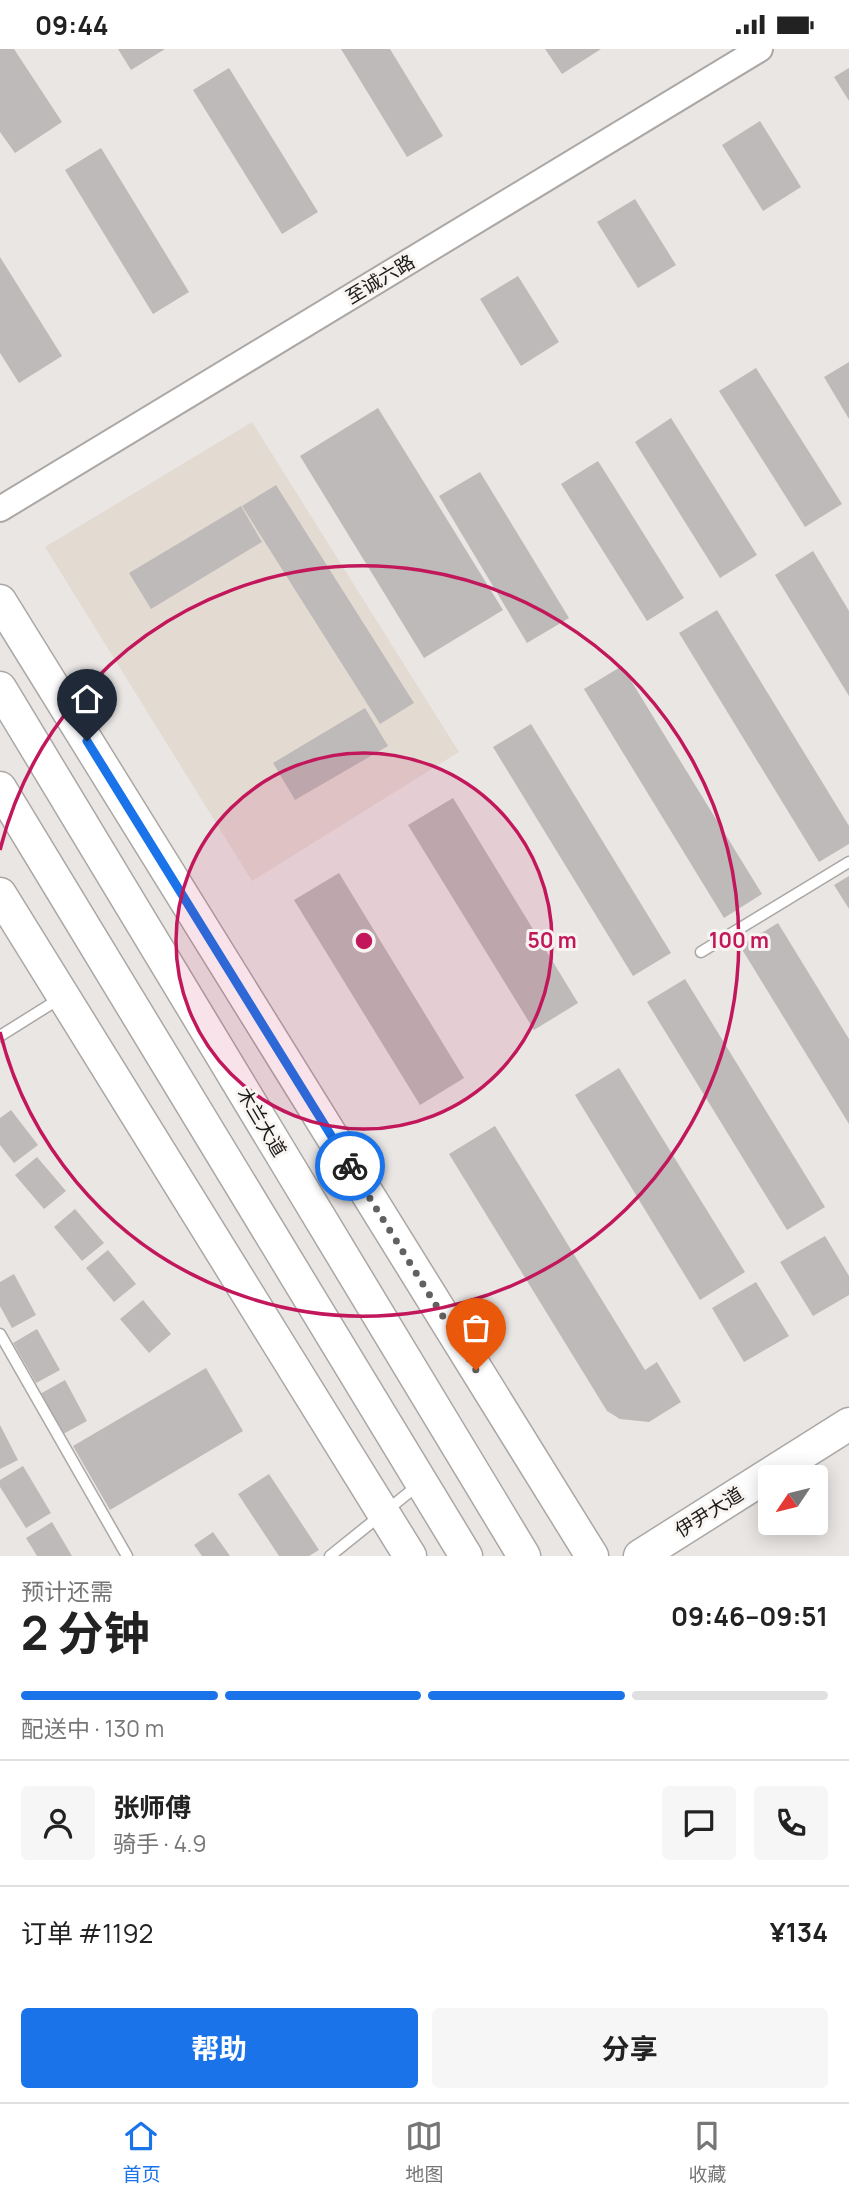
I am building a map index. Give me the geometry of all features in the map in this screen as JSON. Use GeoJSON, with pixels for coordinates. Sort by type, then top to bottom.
{"type":"FeatureCollection","features":[{"type":"Feature","properties":{"kind":"main road"},"geometry":{"type":"LineString","coordinates":[[0,601],[592,1556]]}},
{"type":"Feature","properties":{"kind":"main road","name":"木兰大道"},"geometry":{"type":"LineString","coordinates":[[0,688],[524,1556]]}},
{"type":"Feature","properties":{"kind":"main road"},"geometry":{"type":"LineString","coordinates":[[0,788],[466,1556]]}},
{"type":"Feature","properties":{"kind":"main road"},"geometry":{"type":"LineString","coordinates":[[0,894],[410,1556]]}},
{"type":"Feature","properties":{"kind":"main road","name":"伊尹大道"},"geometry":{"type":"LineString","coordinates":[[640,1556],[849,1424]]}},
{"type":"Feature","properties":{"kind":"street","name":"至诚六路"},"geometry":{"type":"LineString","coordinates":[[0,509],[760,49]]}},
{"type":"Feature","properties":{"kind":"lane"},"geometry":{"type":"LineString","coordinates":[[701,952],[849,862]]}},
{"type":"Feature","properties":{"kind":"lane"},"geometry":{"type":"LineString","coordinates":[[0,1036],[63,997]]}},
{"type":"Feature","properties":{"kind":"lane"},"geometry":{"type":"LineString","coordinates":[[1,1339],[127,1556]]}},
{"type":"Feature","properties":{"kind":"lane"},"geometry":{"type":"LineString","coordinates":[[330,1556],[422,1483]]}},
{"type":"Feature","properties":{"kind":"shaded area"},"geometry":{"type":"Polygon","coordinates":[[[252,422],[459,752],[252,881],[45,547],[252,422]]]}},
{"type":"Feature","properties":{"kind":"building"},"geometry":{"type":"Polygon","coordinates":[[[0,49],[14,49],[62,122],[15,153],[0,132],[0,49]]]}},
{"type":"Feature","properties":{"kind":"building"},"geometry":{"type":"Polygon","coordinates":[[[118,49],[165,49],[131,70],[118,49]]]}},
{"type":"Feature","properties":{"kind":"building"},"geometry":{"type":"Polygon","coordinates":[[[341,49],[390,49],[443,136],[407,157],[341,49]]]}},
{"type":"Feature","properties":{"kind":"building"},"geometry":{"type":"Polygon","coordinates":[[[545,49],[601,49],[562,74],[545,49]]]}},
{"type":"Feature","properties":{"kind":"building"},"geometry":{"type":"Polygon","coordinates":[[[229,68],[318,212],[282,234],[193,90],[229,68]]]}},
{"type":"Feature","properties":{"kind":"building"},"geometry":{"type":"Polygon","coordinates":[[[849,68],[849,101],[834,77],[849,68]]]}},
{"type":"Feature","properties":{"kind":"building"},"geometry":{"type":"Polygon","coordinates":[[[760,121],[801,187],[763,211],[722,145],[760,121]]]}},
{"type":"Feature","properties":{"kind":"building"},"geometry":{"type":"Polygon","coordinates":[[[101,148],[189,292],[153,314],[65,170],[101,148]]]}},
{"type":"Feature","properties":{"kind":"building"},"geometry":{"type":"Polygon","coordinates":[[[635,199],[676,265],[638,288],[597,222],[635,199]]]}},
{"type":"Feature","properties":{"kind":"building"},"geometry":{"type":"Polygon","coordinates":[[[0,257],[62,356],[19,383],[0,353],[0,257]]]}},
{"type":"Feature","properties":{"kind":"building"},"geometry":{"type":"Polygon","coordinates":[[[518,276],[559,342],[521,366],[480,299],[518,276]]]}},
{"type":"Feature","properties":{"kind":"building"},"geometry":{"type":"Polygon","coordinates":[[[849,362],[849,419],[824,377],[849,362]]]}},
{"type":"Feature","properties":{"kind":"building"},"geometry":{"type":"Polygon","coordinates":[[[756,368],[842,504],[805,527],[719,391],[756,368]]]}},
{"type":"Feature","properties":{"kind":"building"},"geometry":{"type":"Polygon","coordinates":[[[378,408],[503,610],[424,658],[300,456],[378,408]]]}},
{"type":"Feature","properties":{"kind":"building"},"geometry":{"type":"Polygon","coordinates":[[[671,418],[757,555],[720,578],[635,442],[671,418]]]}},
{"type":"Feature","properties":{"kind":"building"},"geometry":{"type":"Polygon","coordinates":[[[598,461],[684,598],[647,621],[561,484],[598,461]]]}},
{"type":"Feature","properties":{"kind":"building"},"geometry":{"type":"Polygon","coordinates":[[[480,472],[569,618],[527,643],[439,496],[480,472]]]}},
{"type":"Feature","properties":{"kind":"building"},"geometry":{"type":"Polygon","coordinates":[[[276,485],[414,703],[380,724],[242,506],[276,485]]]}},
{"type":"Feature","properties":{"kind":"building"},"geometry":{"type":"Polygon","coordinates":[[[241,506],[262,542],[151,609],[129,573],[241,506]]]}},
{"type":"Feature","properties":{"kind":"building"},"geometry":{"type":"Polygon","coordinates":[[[813,551],[849,611],[849,696],[775,575],[813,551]]]}},
{"type":"Feature","properties":{"kind":"building"},"geometry":{"type":"Polygon","coordinates":[[[717,610],[849,826],[849,844],[819,862],[679,633],[717,610]]]}},
{"type":"Feature","properties":{"kind":"building"},"geometry":{"type":"Polygon","coordinates":[[[622,666],[762,894],[724,918],[584,689],[622,666]]]}},
{"type":"Feature","properties":{"kind":"building"},"geometry":{"type":"Polygon","coordinates":[[[365,708],[388,746],[295,800],[273,763],[365,708]]]}},
{"type":"Feature","properties":{"kind":"building"},"geometry":{"type":"Polygon","coordinates":[[[531,724],[671,953],[633,976],[493,747],[531,724]]]}},
{"type":"Feature","properties":{"kind":"building"},"geometry":{"type":"Polygon","coordinates":[[[453,798],[578,1003],[534,1030],[408,825],[453,798]]]}},
{"type":"Feature","properties":{"kind":"building"},"geometry":{"type":"Polygon","coordinates":[[[339,873],[464,1078],[420,1105],[294,900],[339,873]]]}},
{"type":"Feature","properties":{"kind":"building"},"geometry":{"type":"Polygon","coordinates":[[[849,876],[849,909],[834,885],[849,876]]]}},
{"type":"Feature","properties":{"kind":"building"},"geometry":{"type":"Polygon","coordinates":[[[778,923],[849,1039],[849,1124],[740,946],[778,923]]]}},
{"type":"Feature","properties":{"kind":"building"},"geometry":{"type":"Polygon","coordinates":[[[685,979],[825,1207],[787,1230],[647,1002],[685,979]]]}},
{"type":"Feature","properties":{"kind":"building"},"geometry":{"type":"Polygon","coordinates":[[[619,1068],[745,1272],[700,1300],[575,1095],[619,1068]]]}},
{"type":"Feature","properties":{"kind":"building"},"geometry":{"type":"Polygon","coordinates":[[[11,1110],[38,1145],[14,1163],[0,1145],[0,1118],[11,1110]]]}},
{"type":"Feature","properties":{"kind":"building"},"geometry":{"type":"Polygon","coordinates":[[[495,1126],[645,1370],[657,1362],[681,1402],[649,1422],[620,1419],[607,1411],[449,1154],[495,1126]]]}},
{"type":"Feature","properties":{"kind":"building"},"geometry":{"type":"Polygon","coordinates":[[[37,1157],[66,1191],[44,1209],[15,1175],[37,1157]]]}},
{"type":"Feature","properties":{"kind":"building"},"geometry":{"type":"Polygon","coordinates":[[[75,1209],[104,1243],[82,1261],[54,1227],[75,1209]]]}},
{"type":"Feature","properties":{"kind":"building"},"geometry":{"type":"Polygon","coordinates":[[[825,1236],[849,1276],[849,1295],[813,1316],[780,1262],[825,1236]]]}},
{"type":"Feature","properties":{"kind":"building"},"geometry":{"type":"Polygon","coordinates":[[[108,1250],[136,1284],[114,1302],[86,1268],[108,1250]]]}},
{"type":"Feature","properties":{"kind":"building"},"geometry":{"type":"Polygon","coordinates":[[[14,1274],[36,1315],[12,1328],[0,1306],[0,1282],[14,1274]]]}},
{"type":"Feature","properties":{"kind":"building"},"geometry":{"type":"Polygon","coordinates":[[[756,1282],[789,1336],[744,1362],[712,1308],[756,1282]]]}},
{"type":"Feature","properties":{"kind":"building"},"geometry":{"type":"Polygon","coordinates":[[[143,1300],[171,1334],[149,1353],[120,1319],[143,1300]]]}},
{"type":"Feature","properties":{"kind":"building"},"geometry":{"type":"Polygon","coordinates":[[[37,1329],[60,1370],[36,1383],[13,1343],[37,1329]]]}},
{"type":"Feature","properties":{"kind":"building"},"geometry":{"type":"Polygon","coordinates":[[[206,1368],[243,1431],[110,1510],[73,1446],[206,1368]]]}},
{"type":"Feature","properties":{"kind":"building"},"geometry":{"type":"Polygon","coordinates":[[[65,1380],[87,1421],[63,1434],[40,1394],[65,1380]]]}},
{"type":"Feature","properties":{"kind":"building"},"geometry":{"type":"Polygon","coordinates":[[[0,1425],[18,1460],[0,1469],[0,1425]]]}},
{"type":"Feature","properties":{"kind":"building"},"geometry":{"type":"Polygon","coordinates":[[[23,1466],[51,1513],[26,1528],[0,1487],[0,1480],[23,1466]]]}},
{"type":"Feature","properties":{"kind":"building"},"geometry":{"type":"Polygon","coordinates":[[[269,1474],[319,1550],[309,1556],[279,1556],[238,1494],[269,1474]]]}},
{"type":"Feature","properties":{"kind":"building"},"geometry":{"type":"Polygon","coordinates":[[[52,1522],[72,1556],[37,1556],[26,1538],[52,1522]]]}},
{"type":"Feature","properties":{"kind":"building"},"geometry":{"type":"Polygon","coordinates":[[[213,1532],[230,1556],[202,1556],[194,1545],[213,1532]]]}},
{"type":"Feature","properties":{"kind":"way so far"},"geometry":{"type":"LineString","coordinates":[[350,1166],[476,1370]]}},
{"type":"Feature","properties":{"kind":"route"},"geometry":{"type":"LineString","coordinates":[[87,741],[350,1166]]}}]}
